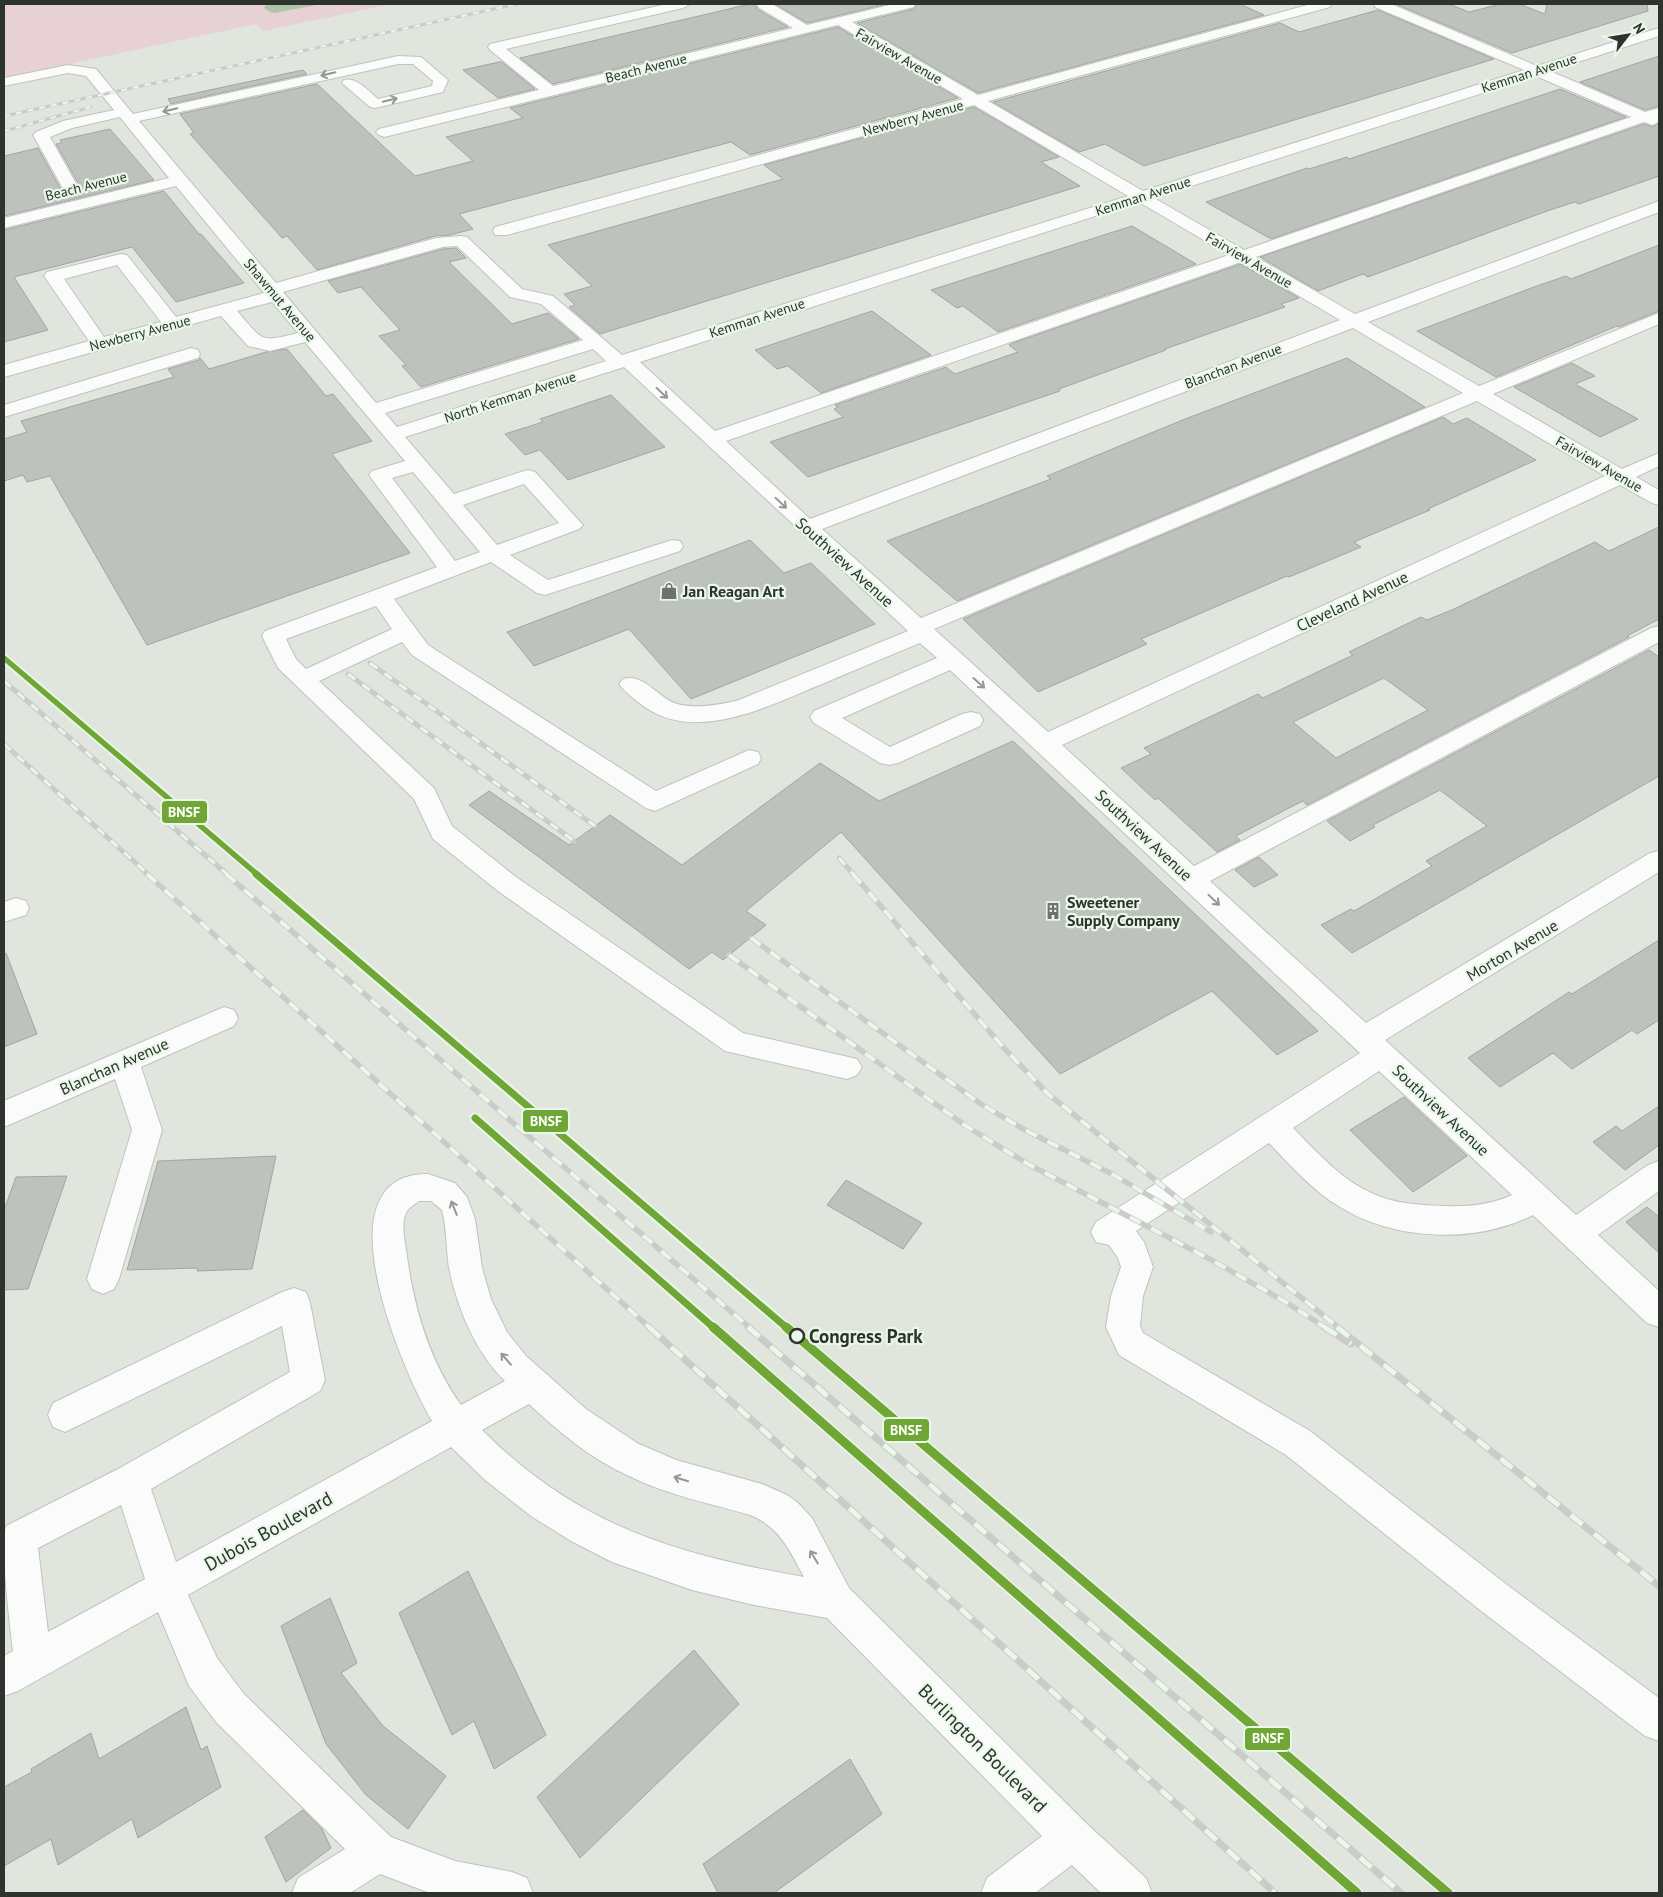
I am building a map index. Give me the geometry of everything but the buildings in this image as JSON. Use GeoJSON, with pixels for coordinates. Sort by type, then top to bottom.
{"type":"FeatureCollection","features":[{"type":"Feature","properties":{"kind":"street"},"geometry":{"type":"LineString","coordinates":[[550,91],[495,47],[683,4]]}},
{"type":"Feature","properties":{"kind":"street"},"geometry":{"type":"LineString","coordinates":[[763,4],[804,29]]}},
{"type":"Feature","properties":{"kind":"street","name":"Beach Avenue"},"geometry":{"type":"LineString","coordinates":[[384,132],[909,4]]}},
{"type":"Feature","properties":{"kind":"street","name":"Newberry Avenue"},"geometry":{"type":"LineString","coordinates":[[501,231],[1325,4]]}},
{"type":"Feature","properties":{"kind":"street"},"geometry":{"type":"LineString","coordinates":[[1380,4],[1537,71],[1654,117]]}},
{"type":"Feature","properties":{"kind":"street","name":"Fairview Avenue"},"geometry":{"type":"LineString","coordinates":[[840,21],[1659,499]]}},
{"type":"Feature","properties":{"kind":"street","name":"Kemman Avenue"},"geometry":{"type":"LineString","coordinates":[[622,361],[1659,32]]}},
{"type":"Feature","properties":{"kind":"street"},"geometry":{"type":"LineString","coordinates":[[131,121],[398,60],[416,60],[441,80],[438,89],[375,104],[353,86]]}},
{"type":"Feature","properties":{"kind":"street"},"geometry":{"type":"LineString","coordinates":[[353,86],[367,66]]}},
{"type":"Feature","properties":{"kind":"street","name":"Shawmut Avenue"},"geometry":{"type":"LineString","coordinates":[[4,82],[75,68],[92,72],[179,180],[492,553],[545,588],[672,546]]}},
{"type":"Feature","properties":{"kind":"street"},"geometry":{"type":"LineString","coordinates":[[413,76],[432,72]]}},
{"type":"Feature","properties":{"kind":"street"},"geometry":{"type":"LineString","coordinates":[[60,196],[41,135],[68,124],[131,121],[353,86],[376,85]]}},
{"type":"Feature","properties":{"kind":"street"},"geometry":{"type":"LineString","coordinates":[[712,439],[1241,255],[1654,117]]}},
{"type":"Feature","properties":{"kind":"street","name":"Beach Avenue"},"geometry":{"type":"LineString","coordinates":[[148,171],[168,166]]}},
{"type":"Feature","properties":{"kind":"street"},"geometry":{"type":"LineString","coordinates":[[4,223],[60,196],[179,180]]}},
{"type":"Feature","properties":{"kind":"street","name":"Beach Avenue"},"geometry":{"type":"LineString","coordinates":[[60,196],[91,185]]}},
{"type":"Feature","properties":{"kind":"street","name":"Blanchan Avenue"},"geometry":{"type":"LineString","coordinates":[[807,527],[1659,206]]}},
{"type":"Feature","properties":{"kind":"street","name":"Newberry Avenue"},"geometry":{"type":"LineString","coordinates":[[4,371],[225,309],[442,242],[461,241],[516,294],[547,300],[596,342]]}},
{"type":"Feature","properties":{"kind":"street"},"geometry":{"type":"LineString","coordinates":[[135,371],[106,342],[53,276],[122,259],[172,324]]}},
{"type":"Feature","properties":{"kind":"street"},"geometry":{"type":"LineString","coordinates":[[225,309],[255,342],[270,345],[310,335]]}},
{"type":"Feature","properties":{"kind":"street"},"geometry":{"type":"LineString","coordinates":[[631,684],[661,706],[680,712],[702,715],[746,706],[920,630],[1659,318]]}},
{"type":"Feature","properties":{"kind":"street"},"geometry":{"type":"LineString","coordinates":[[373,410],[596,342]]}},
{"type":"Feature","properties":{"kind":"street","name":"Southview Avenue"},"geometry":{"type":"LineString","coordinates":[[596,342],[622,361],[712,439],[1045,743],[1659,1312]]}},
{"type":"Feature","properties":{"kind":"street"},"geometry":{"type":"LineString","coordinates":[[4,411],[191,354]]}},
{"type":"Feature","properties":{"kind":"street","name":"North Kemman Avenue"},"geometry":{"type":"LineString","coordinates":[[394,434],[622,361]]}},
{"type":"Feature","properties":{"kind":"street","name":"Cleveland Avenue"},"geometry":{"type":"LineString","coordinates":[[1045,743],[1659,459]]}},
{"type":"Feature","properties":{"kind":"street"},"geometry":{"type":"LineString","coordinates":[[418,464],[379,475],[450,569]]}},
{"type":"Feature","properties":{"kind":"street"},"geometry":{"type":"LineString","coordinates":[[450,502],[528,476],[572,525],[492,553],[273,636],[286,663],[425,794],[442,832],[507,884],[735,1043],[846,1067]]}},
{"type":"Feature","properties":{"kind":"street"},"geometry":{"type":"LineString","coordinates":[[380,596],[420,650],[655,802],[749,758]]}},
{"type":"Feature","properties":{"kind":"street"},"geometry":{"type":"LineString","coordinates":[[304,679],[406,631]]}},
{"type":"Feature","properties":{"kind":"street"},"geometry":{"type":"LineString","coordinates":[[1191,879],[1659,633]]}},
{"type":"Feature","properties":{"kind":"street"},"geometry":{"type":"LineString","coordinates":[[953,660],[822,717],[889,757],[971,720]]}},
{"type":"Feature","properties":{"kind":"street","name":"Morton Avenue"},"geometry":{"type":"LineString","coordinates":[[1659,860],[1373,1047],[1271,1126],[1111,1230],[1133,1252],[1137,1267],[1127,1296],[1123,1327],[1131,1344],[1298,1443],[1493,1597],[1659,1722]]}},
{"type":"Feature","properties":{"kind":"street","name":"Blanchan Avenue"},"geometry":{"type":"LineString","coordinates":[[4,1114],[224,1018]]}},
{"type":"Feature","properties":{"kind":"street"},"geometry":{"type":"LineString","coordinates":[[103,1279],[147,1130],[124,1061]]}},
{"type":"Feature","properties":{"kind":"street"},"geometry":{"type":"LineString","coordinates":[[1271,1126],[1304,1159],[1350,1198],[1385,1213],[1442,1220],[1483,1218],[1505,1213],[1536,1198]]}},
{"type":"Feature","properties":{"kind":"street"},"geometry":{"type":"LineString","coordinates":[[1575,1234],[1659,1174]]}},
{"type":"Feature","properties":{"kind":"street","name":"Burlington Boulevard"},"geometry":{"type":"LineString","coordinates":[[836,1601],[727,1581],[683,1569],[634,1552],[589,1533],[548,1509],[479,1452],[456,1426],[432,1388],[414,1350],[394,1284],[388,1229],[390,1211],[398,1198],[413,1189],[428,1186],[443,1191],[454,1203],[459,1222],[463,1258],[485,1327],[504,1358],[532,1384],[609,1446],[638,1463],[699,1484],[755,1498],[777,1509],[795,1525],[823,1572],[836,1601],[1073,1838],[1131,1893]]}},
{"type":"Feature","properties":{"kind":"street"},"geometry":{"type":"LineString","coordinates":[[18,1669],[19,1538],[131,1481],[308,1380],[294,1303],[65,1414]]}},
{"type":"Feature","properties":{"kind":"street","name":"Dubois Boulevard"},"geometry":{"type":"LineString","coordinates":[[18,1669],[532,1384]]}},
{"type":"Feature","properties":{"kind":"street"},"geometry":{"type":"LineString","coordinates":[[131,1481],[166,1587],[203,1672],[230,1708],[377,1852],[455,1882],[512,1893]]}},
{"type":"Feature","properties":{"kind":"street"},"geometry":{"type":"LineString","coordinates":[[1002,1893],[1073,1838]]}},
{"type":"Feature","properties":{"kind":"street"},"geometry":{"type":"LineString","coordinates":[[314,1893],[377,1852]]}},
{"type":"Feature","properties":{"kind":"shaded area"},"geometry":{"type":"Polygon","coordinates":[[[4,4],[391,4],[264,31],[256,24],[4,78],[4,4]]]}},
{"type":"Feature","properties":{"kind":"shaded area"},"geometry":{"type":"Polygon","coordinates":[[[267,4],[321,4],[275,13],[264,8],[267,4]]]}},
{"type":"Feature","properties":{"kind":"railway"},"geometry":{"type":"LineString","coordinates":[[4,116],[517,4]]}},
{"type":"Feature","properties":{"kind":"railway"},"geometry":{"type":"LineString","coordinates":[[4,131],[91,107]]}},
{"type":"Feature","properties":{"kind":"railway"},"geometry":{"type":"LineString","coordinates":[[370,663],[595,826]]}},
{"type":"Feature","properties":{"kind":"railway"},"geometry":{"type":"LineString","coordinates":[[348,674],[574,841]]}},
{"type":"Feature","properties":{"kind":"railway"},"geometry":{"type":"LineString","coordinates":[[4,681],[228,875]]}},
{"type":"Feature","properties":{"kind":"railway"},"geometry":{"type":"LineString","coordinates":[[4,744],[149,875]]}},
{"type":"Feature","properties":{"kind":"railway"},"geometry":{"type":"LineString","coordinates":[[839,858],[854,875]]}},
{"type":"Feature","properties":{"kind":"railway"},"geometry":{"type":"LineString","coordinates":[[147,874],[650,1328]]}},
{"type":"Feature","properties":{"kind":"railway"},"geometry":{"type":"LineString","coordinates":[[226,874],[750,1328]]}},
{"type":"Feature","properties":{"kind":"railway"},"geometry":{"type":"LineString","coordinates":[[853,874],[1003,1047],[1047,1093],[1339,1328]]}},
{"type":"Feature","properties":{"kind":"railway"},"geometry":{"type":"LineString","coordinates":[[751,938],[981,1104],[1025,1130],[1112,1174],[1211,1232]]}},
{"type":"Feature","properties":{"kind":"railway"},"geometry":{"type":"LineString","coordinates":[[729,955],[966,1126],[1026,1163],[1206,1257],[1284,1301],[1326,1328]]}},
{"type":"Feature","properties":{"kind":"railway"},"geometry":{"type":"LineString","coordinates":[[649,1327],[1275,1893]]}},
{"type":"Feature","properties":{"kind":"railway"},"geometry":{"type":"LineString","coordinates":[[748,1327],[1401,1893]]}},
{"type":"Feature","properties":{"kind":"railway"},"geometry":{"type":"LineString","coordinates":[[1324,1327],[1351,1344]]}},
{"type":"Feature","properties":{"kind":"railway"},"geometry":{"type":"LineString","coordinates":[[1337,1327],[1659,1586]]}},
{"type":"Feature","properties":{"kind":"transit line","name":"BNSF"},"geometry":{"type":"LineString","coordinates":[[4,658],[1448,1893]]}},
{"type":"Feature","properties":{"kind":"transit line","name":"BNSF"},"geometry":{"type":"LineString","coordinates":[[475,1118],[1357,1893]]}},
{"type":"Feature","properties":{"kind":"place","name":"Jan Reagan Art"},"geometry":{"type":"Point","coordinates":[669,591]}},
{"type":"Feature","properties":{"kind":"place","name":"Sweetener Supply Company"},"geometry":{"type":"Point","coordinates":[1053,911]}},
{"type":"Feature","properties":{"kind":"place","name":"Congress Park"},"geometry":{"type":"Point","coordinates":[797,1336]}}]}
